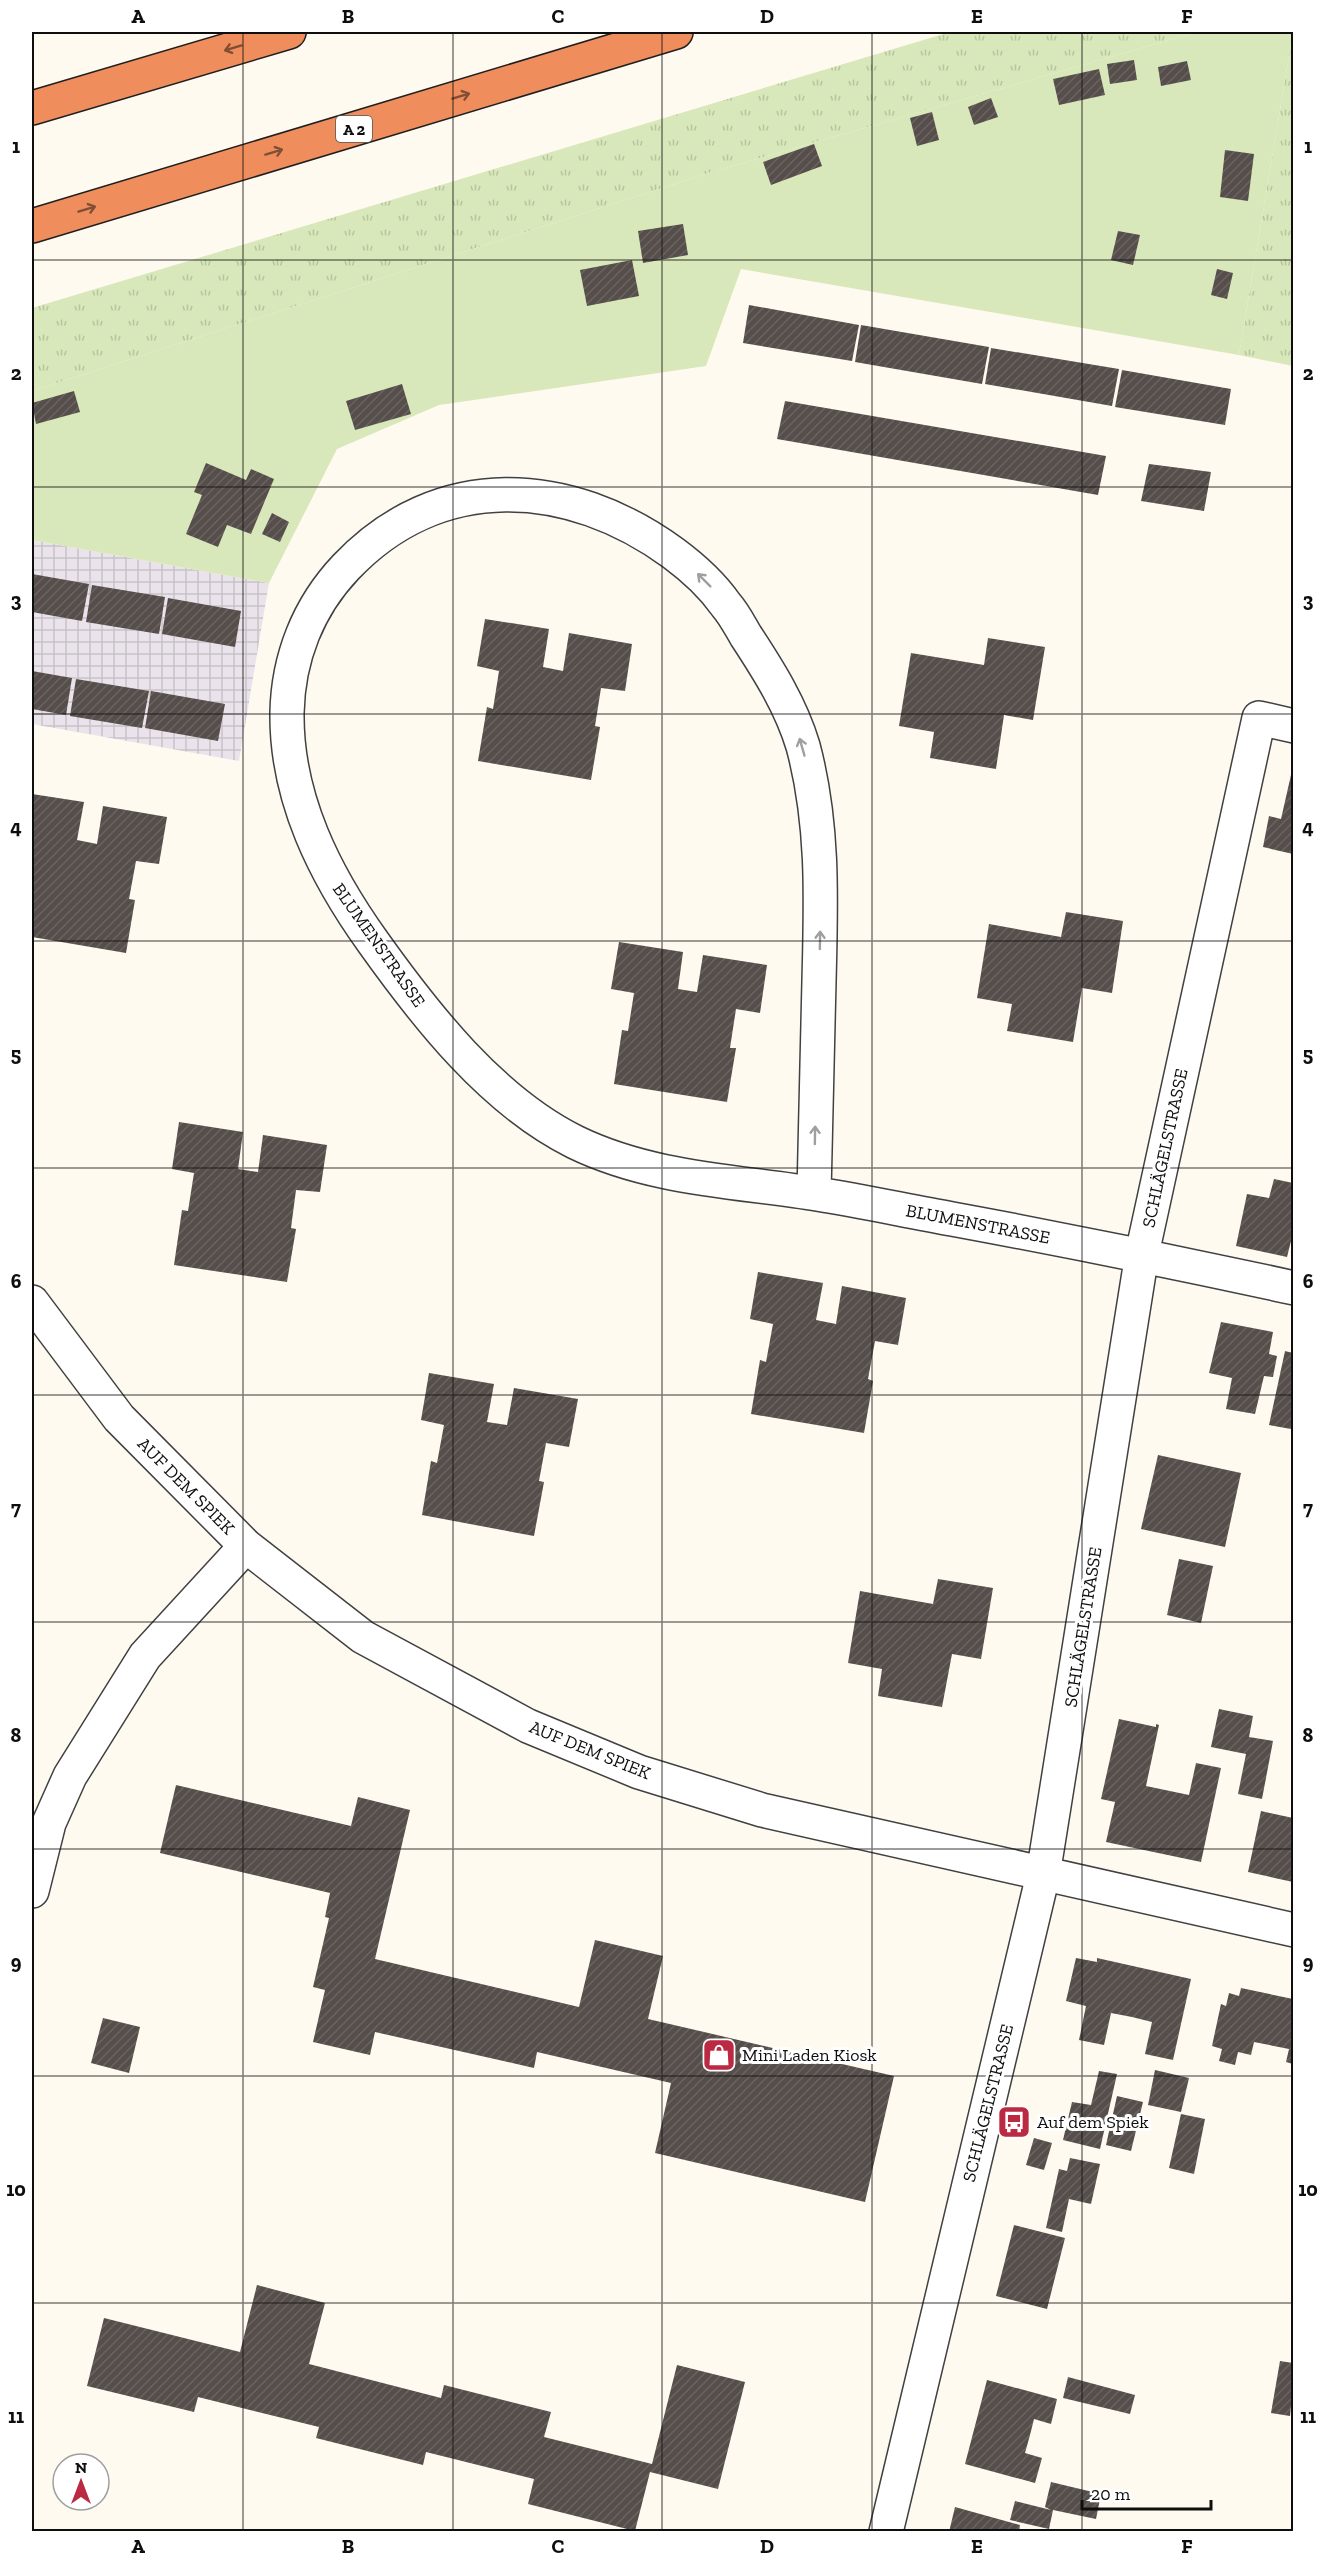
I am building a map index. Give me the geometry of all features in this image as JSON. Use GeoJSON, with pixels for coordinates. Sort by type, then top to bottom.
{"type":"FeatureCollection","features":[{"type":"Feature","properties":{"kind":"highway"},"geometry":{"type":"LineString","coordinates":[[32,108],[289,32]]}},
{"type":"Feature","properties":{"kind":"highway","name":"A 2"},"geometry":{"type":"LineString","coordinates":[[32,226],[676,32]]}},
{"type":"Feature","properties":{"kind":"street","name":"BLUMENSTRASSE"},"geometry":{"type":"LineString","coordinates":[[814,1193],[821,868],[815,802],[802,744],[782,692],[717,593],[688,564],[659,543],[608,515],[552,497],[506,493],[463,500],[428,510],[395,526],[366,547],[317,601],[300,636],[291,676],[287,713],[291,759],[301,807],[319,856],[346,905],[406,989],[457,1047],[510,1100],[572,1141],[620,1159],[673,1174],[734,1185],[814,1193],[1142,1254],[1293,1288]]}},
{"type":"Feature","properties":{"kind":"street","name":"SCHLÄGELSTRASSE"},"geometry":{"type":"LineString","coordinates":[[886,2532],[1043,1875],[1142,1254],[1259,718],[1293,726]]}},
{"type":"Feature","properties":{"kind":"street","name":"AUF DEM SPIEK"},"geometry":{"type":"LineString","coordinates":[[32,1302],[119,1418],[246,1546],[363,1636],[528,1726],[639,1772],[762,1810],[1293,1930]]}},
{"type":"Feature","properties":{"kind":"street"},"geometry":{"type":"LineString","coordinates":[[32,1891],[49,1822],[70,1776],[145,1656],[246,1546]]}},
{"type":"Feature","properties":{"kind":"shaded area"},"geometry":{"type":"Polygon","coordinates":[[[32,540],[269,583],[239,761],[32,724],[32,540]]]}},
{"type":"Feature","properties":{"kind":"green space"},"geometry":{"type":"Polygon","coordinates":[[[950,32],[1197,32],[712,172],[32,391],[32,308],[950,32]]]}},
{"type":"Feature","properties":{"kind":"green space"},"geometry":{"type":"Polygon","coordinates":[[[1197,32],[1293,32],[1239,355],[741,269],[706,366],[439,405],[337,449],[269,583],[32,540],[32,391],[712,172],[1197,32]]]}},
{"type":"Feature","properties":{"kind":"green space"},"geometry":{"type":"Polygon","coordinates":[[[1293,32],[1293,366],[1239,355],[1293,32]]]}},
{"type":"Feature","properties":{"kind":"building"},"geometry":{"type":"Polygon","coordinates":[[[1134,60],[1137,80],[1110,84],[1107,64],[1134,60]]]}},
{"type":"Feature","properties":{"kind":"building"},"geometry":{"type":"Polygon","coordinates":[[[1187,61],[1191,80],[1161,86],[1158,67],[1187,61]]]}},
{"type":"Feature","properties":{"kind":"building"},"geometry":{"type":"Polygon","coordinates":[[[1099,69],[1105,95],[1059,105],[1053,79],[1099,69]]]}},
{"type":"Feature","properties":{"kind":"building"},"geometry":{"type":"Polygon","coordinates":[[[991,98],[998,117],[974,125],[968,107],[991,98]]]}},
{"type":"Feature","properties":{"kind":"building"},"geometry":{"type":"Polygon","coordinates":[[[932,112],[939,140],[917,146],[910,118],[932,112]]]}},
{"type":"Feature","properties":{"kind":"building"},"geometry":{"type":"Polygon","coordinates":[[[814,144],[822,166],[771,185],[763,162],[814,144]]]}},
{"type":"Feature","properties":{"kind":"building"},"geometry":{"type":"Polygon","coordinates":[[[1225,150],[1254,154],[1248,201],[1220,197],[1225,150]]]}},
{"type":"Feature","properties":{"kind":"building"},"geometry":{"type":"Polygon","coordinates":[[[683,224],[688,255],[643,263],[638,231],[683,224]]]}},
{"type":"Feature","properties":{"kind":"building"},"geometry":{"type":"Polygon","coordinates":[[[1118,231],[1140,235],[1133,265],[1111,260],[1118,231]]]}},
{"type":"Feature","properties":{"kind":"building"},"geometry":{"type":"Polygon","coordinates":[[[632,260],[639,296],[587,306],[580,270],[632,260]]]}},
{"type":"Feature","properties":{"kind":"building"},"geometry":{"type":"Polygon","coordinates":[[[1217,269],[1233,273],[1227,299],[1211,295],[1217,269]]]}},
{"type":"Feature","properties":{"kind":"building"},"geometry":{"type":"Polygon","coordinates":[[[749,305],[859,325],[852,361],[743,343],[749,305]]]}},
{"type":"Feature","properties":{"kind":"building"},"geometry":{"type":"Polygon","coordinates":[[[861,325],[989,347],[982,384],[855,362],[861,325]]]}},
{"type":"Feature","properties":{"kind":"building"},"geometry":{"type":"Polygon","coordinates":[[[991,348],[1119,369],[1112,406],[985,384],[991,348]]]}},
{"type":"Feature","properties":{"kind":"building"},"geometry":{"type":"Polygon","coordinates":[[[1122,370],[1231,389],[1225,425],[1115,407],[1122,370]]]}},
{"type":"Feature","properties":{"kind":"building"},"geometry":{"type":"Polygon","coordinates":[[[402,384],[411,414],[355,430],[346,401],[402,384]]]}},
{"type":"Feature","properties":{"kind":"building"},"geometry":{"type":"Polygon","coordinates":[[[74,391],[80,412],[36,424],[32,403],[74,391]]]}},
{"type":"Feature","properties":{"kind":"building"},"geometry":{"type":"Polygon","coordinates":[[[785,401],[1106,456],[1098,495],[777,439],[785,401]]]}},
{"type":"Feature","properties":{"kind":"building"},"geometry":{"type":"Polygon","coordinates":[[[206,463],[246,480],[251,469],[274,479],[251,534],[227,525],[218,547],[186,534],[202,495],[194,492],[206,463]]]}},
{"type":"Feature","properties":{"kind":"building"},"geometry":{"type":"Polygon","coordinates":[[[1149,464],[1211,472],[1204,511],[1141,501],[1149,464]]]}},
{"type":"Feature","properties":{"kind":"building"},"geometry":{"type":"Polygon","coordinates":[[[272,513],[289,522],[280,542],[262,534],[272,513]]]}},
{"type":"Feature","properties":{"kind":"building"},"geometry":{"type":"Polygon","coordinates":[[[32,574],[89,584],[82,621],[32,612],[32,574]]]}},
{"type":"Feature","properties":{"kind":"building"},"geometry":{"type":"Polygon","coordinates":[[[92,585],[165,597],[159,634],[86,622],[92,585]]]}},
{"type":"Feature","properties":{"kind":"building"},"geometry":{"type":"Polygon","coordinates":[[[168,598],[241,611],[235,647],[162,634],[168,598]]]}},
{"type":"Feature","properties":{"kind":"building"},"geometry":{"type":"Polygon","coordinates":[[[485,619],[549,629],[543,667],[563,671],[569,633],[632,644],[625,691],[601,688],[595,726],[600,727],[591,780],[478,761],[487,707],[493,709],[499,671],[477,666],[485,619]]]}},
{"type":"Feature","properties":{"kind":"building"},"geometry":{"type":"Polygon","coordinates":[[[988,638],[1045,647],[1033,720],[1004,715],[996,769],[930,758],[934,732],[899,726],[911,653],[984,665],[988,638]]]}},
{"type":"Feature","properties":{"kind":"building"},"geometry":{"type":"Polygon","coordinates":[[[32,671],[72,678],[66,715],[32,709],[32,671]]]}},
{"type":"Feature","properties":{"kind":"building"},"geometry":{"type":"Polygon","coordinates":[[[76,679],[149,691],[142,728],[70,716],[76,679]]]}},
{"type":"Feature","properties":{"kind":"building"},"geometry":{"type":"Polygon","coordinates":[[[151,691],[225,704],[218,741],[145,728],[151,691]]]}},
{"type":"Feature","properties":{"kind":"building"},"geometry":{"type":"Polygon","coordinates":[[[1293,766],[1293,854],[1263,847],[1269,816],[1281,819],[1293,766]]]}},
{"type":"Feature","properties":{"kind":"building"},"geometry":{"type":"Polygon","coordinates":[[[32,794],[84,802],[77,840],[97,844],[103,806],[167,817],[159,864],[136,861],[129,899],[135,900],[126,953],[32,937],[34,844],[32,843],[32,794]]]}},
{"type":"Feature","properties":{"kind":"building"},"geometry":{"type":"Polygon","coordinates":[[[1066,912],[1123,921],[1112,993],[1082,988],[1073,1042],[1007,1031],[1012,1004],[977,998],[989,924],[1061,937],[1066,912]]]}},
{"type":"Feature","properties":{"kind":"building"},"geometry":{"type":"Polygon","coordinates":[[[619,942],[683,952],[678,989],[697,992],[703,955],[767,965],[760,1013],[736,1009],[730,1048],[736,1048],[727,1102],[614,1084],[622,1030],[628,1031],[634,993],[611,989],[619,942]]]}},
{"type":"Feature","properties":{"kind":"building"},"geometry":{"type":"Polygon","coordinates":[[[179,1122],[243,1132],[238,1169],[258,1172],[263,1135],[327,1145],[320,1192],[296,1190],[291,1228],[296,1229],[287,1282],[174,1265],[182,1210],[188,1211],[194,1173],[172,1169],[179,1122]]]}},
{"type":"Feature","properties":{"kind":"building"},"geometry":{"type":"Polygon","coordinates":[[[1274,1179],[1293,1183],[1293,1242],[1291,1241],[1287,1257],[1236,1246],[1247,1194],[1269,1198],[1274,1179]]]}},
{"type":"Feature","properties":{"kind":"building"},"geometry":{"type":"Polygon","coordinates":[[[758,1272],[823,1283],[816,1320],[836,1324],[842,1286],[906,1298],[898,1345],[875,1341],[868,1379],[873,1381],[864,1433],[751,1414],[760,1360],[766,1362],[773,1324],[750,1319],[758,1272]]]}},
{"type":"Feature","properties":{"kind":"building"},"geometry":{"type":"Polygon","coordinates":[[[1221,1322],[1273,1332],[1269,1354],[1277,1356],[1273,1377],[1264,1376],[1255,1414],[1226,1409],[1232,1378],[1209,1373],[1221,1322]]]}},
{"type":"Feature","properties":{"kind":"building"},"geometry":{"type":"Polygon","coordinates":[[[1285,1351],[1293,1353],[1291,1429],[1269,1425],[1285,1351]]]}},
{"type":"Feature","properties":{"kind":"building"},"geometry":{"type":"Polygon","coordinates":[[[429,1373],[494,1384],[487,1422],[507,1425],[514,1388],[578,1399],[569,1447],[546,1443],[539,1481],[544,1482],[534,1536],[422,1515],[431,1461],[437,1463],[444,1425],[421,1420],[429,1373]]]}},
{"type":"Feature","properties":{"kind":"building"},"geometry":{"type":"Polygon","coordinates":[[[1158,1455],[1241,1473],[1225,1547],[1141,1529],[1158,1455]]]}},
{"type":"Feature","properties":{"kind":"building"},"geometry":{"type":"Polygon","coordinates":[[[1179,1559],[1213,1566],[1201,1623],[1167,1615],[1179,1559]]]}},
{"type":"Feature","properties":{"kind":"building"},"geometry":{"type":"Polygon","coordinates":[[[938,1579],[993,1588],[981,1659],[952,1654],[942,1707],[878,1696],[882,1669],[848,1663],[860,1591],[933,1604],[938,1579]]]}},
{"type":"Feature","properties":{"kind":"building"},"geometry":{"type":"Polygon","coordinates":[[[1219,1709],[1253,1716],[1249,1737],[1273,1741],[1262,1799],[1238,1794],[1246,1754],[1211,1747],[1219,1709]]]}},
{"type":"Feature","properties":{"kind":"building"},"geometry":{"type":"Polygon","coordinates":[[[1119,1719],[1156,1727],[1156,1724],[1159,1725],[1146,1786],[1189,1795],[1196,1763],[1221,1768],[1201,1862],[1106,1842],[1115,1802],[1101,1799],[1119,1719]]]}},
{"type":"Feature","properties":{"kind":"building"},"geometry":{"type":"Polygon","coordinates":[[[176,1785],[351,1826],[358,1797],[410,1810],[375,1959],[579,2007],[595,1940],[663,1956],[648,2019],[894,2076],[865,2202],[655,2153],[671,2083],[537,2052],[534,2068],[375,2032],[370,2055],[313,2042],[325,1990],[313,1987],[329,1918],[325,1917],[330,1893],[160,1853],[176,1785]]]}},
{"type":"Feature","properties":{"kind":"building"},"geometry":{"type":"Polygon","coordinates":[[[1261,1811],[1293,1818],[1293,1882],[1248,1872],[1261,1811]]]}},
{"type":"Feature","properties":{"kind":"building"},"geometry":{"type":"Polygon","coordinates":[[[1076,1958],[1097,1962],[1097,1958],[1191,1979],[1173,2060],[1145,2054],[1152,2022],[1132,2017],[1111,2013],[1104,2045],[1079,2040],[1086,2006],[1066,2001],[1076,1958]]]}},
{"type":"Feature","properties":{"kind":"building"},"geometry":{"type":"Polygon","coordinates":[[[1241,1988],[1293,1999],[1293,2064],[1286,2062],[1289,2049],[1254,2042],[1251,2055],[1238,2052],[1235,2065],[1219,2061],[1222,2049],[1212,2046],[1221,2004],[1226,2006],[1229,1993],[1239,1996],[1241,1988]]]}},
{"type":"Feature","properties":{"kind":"building"},"geometry":{"type":"Polygon","coordinates":[[[103,2018],[140,2027],[129,2073],[91,2063],[103,2018]]]}},
{"type":"Feature","properties":{"kind":"building"},"geometry":{"type":"Polygon","coordinates":[[[1155,2070],[1189,2078],[1181,2112],[1148,2105],[1155,2070]]]}},
{"type":"Feature","properties":{"kind":"building"},"geometry":{"type":"Polygon","coordinates":[[[1099,2071],[1117,2074],[1100,2149],[1063,2140],[1072,2102],[1091,2105],[1099,2071]]]}},
{"type":"Feature","properties":{"kind":"building"},"geometry":{"type":"Polygon","coordinates":[[[1117,2096],[1143,2102],[1131,2151],[1106,2145],[1117,2096]]]}},
{"type":"Feature","properties":{"kind":"building"},"geometry":{"type":"Polygon","coordinates":[[[1181,2114],[1205,2119],[1194,2174],[1169,2168],[1181,2114]]]}},
{"type":"Feature","properties":{"kind":"building"},"geometry":{"type":"Polygon","coordinates":[[[1034,2138],[1052,2143],[1044,2170],[1026,2165],[1034,2138]]]}},
{"type":"Feature","properties":{"kind":"building"},"geometry":{"type":"Polygon","coordinates":[[[1070,2158],[1100,2164],[1091,2204],[1069,2199],[1062,2232],[1046,2228],[1059,2169],[1067,2171],[1070,2158]]]}},
{"type":"Feature","properties":{"kind":"building"},"geometry":{"type":"Polygon","coordinates":[[[1014,2225],[1065,2238],[1047,2309],[996,2296],[1014,2225]]]}},
{"type":"Feature","properties":{"kind":"building"},"geometry":{"type":"Polygon","coordinates":[[[257,2285],[325,2303],[309,2364],[441,2398],[444,2385],[551,2412],[544,2437],[652,2464],[677,2365],[745,2382],[718,2489],[650,2472],[635,2531],[528,2504],[534,2479],[426,2452],[423,2465],[316,2438],[319,2427],[198,2397],[194,2412],[87,2386],[104,2318],[240,2352],[257,2285]]]}},
{"type":"Feature","properties":{"kind":"building"},"geometry":{"type":"Polygon","coordinates":[[[1280,2361],[1293,2363],[1293,2406],[1291,2406],[1290,2416],[1271,2413],[1280,2361]]]}},
{"type":"Feature","properties":{"kind":"building"},"geometry":{"type":"Polygon","coordinates":[[[1068,2377],[1135,2395],[1130,2414],[1063,2398],[1068,2377]]]}},
{"type":"Feature","properties":{"kind":"building"},"geometry":{"type":"Polygon","coordinates":[[[987,2380],[1057,2399],[1051,2424],[1034,2419],[1025,2453],[1042,2458],[1035,2483],[965,2464],[987,2380]]]}},
{"type":"Feature","properties":{"kind":"building"},"geometry":{"type":"Polygon","coordinates":[[[1051,2482],[1101,2494],[1096,2519],[1053,2510],[1049,2529],[1010,2520],[1015,2501],[1051,2510],[1045,2507],[1051,2482]]]}},
{"type":"Feature","properties":{"kind":"building"},"geometry":{"type":"Polygon","coordinates":[[[955,2507],[1020,2525],[1019,2532],[949,2532],[955,2507]]]}},
{"type":"Feature","properties":{"kind":"place","name":"Mini Laden Kiosk"},"geometry":{"type":"Point","coordinates":[719,2055]}},
{"type":"Feature","properties":{"kind":"place","name":"Auf dem Spiek"},"geometry":{"type":"Point","coordinates":[1014,2122]}}]}
